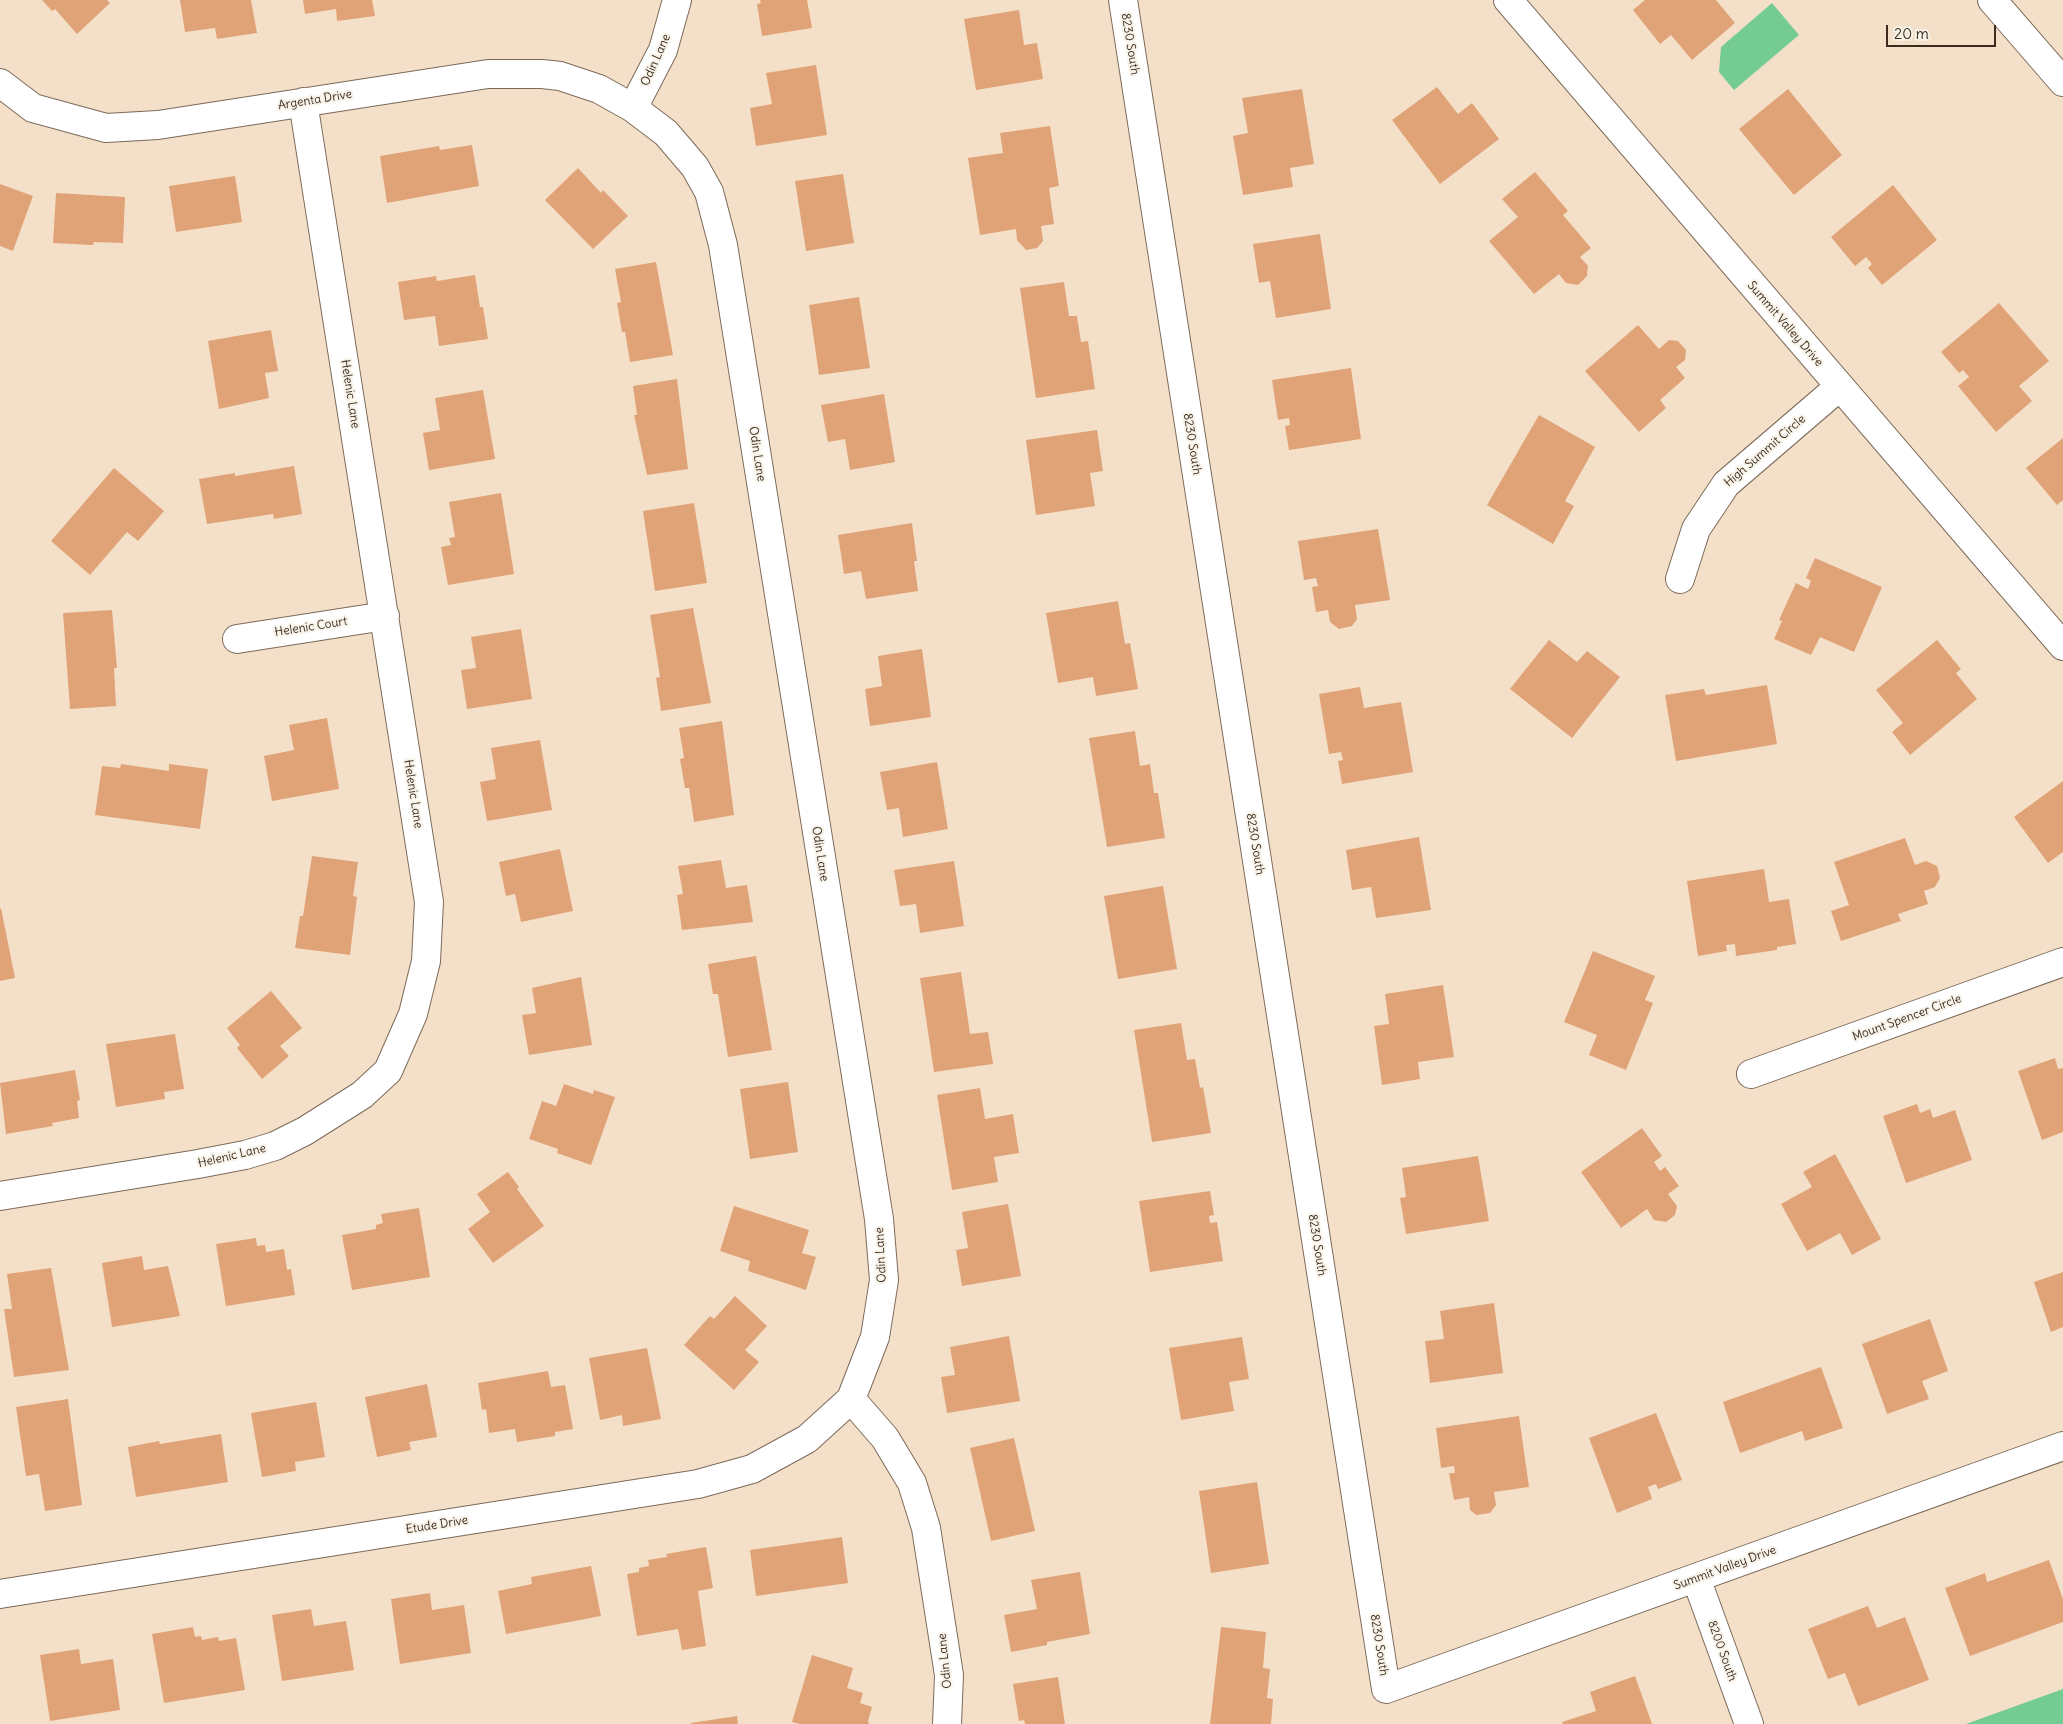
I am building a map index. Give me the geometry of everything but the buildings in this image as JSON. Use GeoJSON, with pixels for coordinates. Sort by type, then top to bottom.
{"type":"FeatureCollection","features":[{"type":"Feature","properties":{"kind":"street","name":"Odin Lane"},"geometry":{"type":"LineString","coordinates":[[677,0],[663,50],[633,108],[666,133],[695,167],[709,192],[723,245],[879,1219],[884,1280],[875,1337],[851,1398],[885,1438],[912,1483],[926,1528],[949,1674],[947,1724]]}},
{"type":"Feature","properties":{"kind":"street","name":"8230 South"},"geometry":{"type":"LineString","coordinates":[[1123,0],[1386,1689]]}},
{"type":"Feature","properties":{"kind":"street","name":"Summit Valley Drive"},"geometry":{"type":"LineString","coordinates":[[1508,0],[2063,646]]}},
{"type":"Feature","properties":{"kind":"street"},"geometry":{"type":"LineString","coordinates":[[1992,0],[2063,82]]}},
{"type":"Feature","properties":{"kind":"street","name":"Argenta Drive"},"geometry":{"type":"LineString","coordinates":[[0,84],[33,108],[106,128],[158,125],[488,74],[542,74],[579,81],[633,108]]}},
{"type":"Feature","properties":{"kind":"street","name":"Helenic Lane"},"geometry":{"type":"LineString","coordinates":[[0,1196],[198,1164],[245,1155],[276,1146],[311,1127],[362,1095],[388,1071],[413,1014],[426,961],[429,902],[303,102]]}},
{"type":"Feature","properties":{"kind":"street","name":"High Summit Circle"},"geometry":{"type":"LineString","coordinates":[[1680,579],[1696,529],[1726,484],[1839,387]]}},
{"type":"Feature","properties":{"kind":"street","name":"Helenic Court"},"geometry":{"type":"LineString","coordinates":[[237,639],[385,616]]}},
{"type":"Feature","properties":{"kind":"street","name":"Mount Spencer Circle"},"geometry":{"type":"LineString","coordinates":[[1751,1074],[2063,962]]}},
{"type":"Feature","properties":{"kind":"street","name":"Etude Drive"},"geometry":{"type":"LineString","coordinates":[[0,1594],[698,1484],[752,1469],[807,1439],[851,1398]]}},
{"type":"Feature","properties":{"kind":"street","name":"Summit Valley Drive"},"geometry":{"type":"LineString","coordinates":[[1386,1689],[2063,1446]]}},
{"type":"Feature","properties":{"kind":"street","name":"8200 South"},"geometry":{"type":"LineString","coordinates":[[1696,1578],[1748,1724]]}},
{"type":"Feature","properties":{"kind":"green space"},"geometry":{"type":"Polygon","coordinates":[[[1772,3],[1799,35],[1734,90],[1719,72],[1721,47],[1772,3]]]}},
{"type":"Feature","properties":{"kind":"green space"},"geometry":{"type":"Polygon","coordinates":[[[2063,1689],[2063,1724],[1966,1724],[2063,1689]]]}}]}
